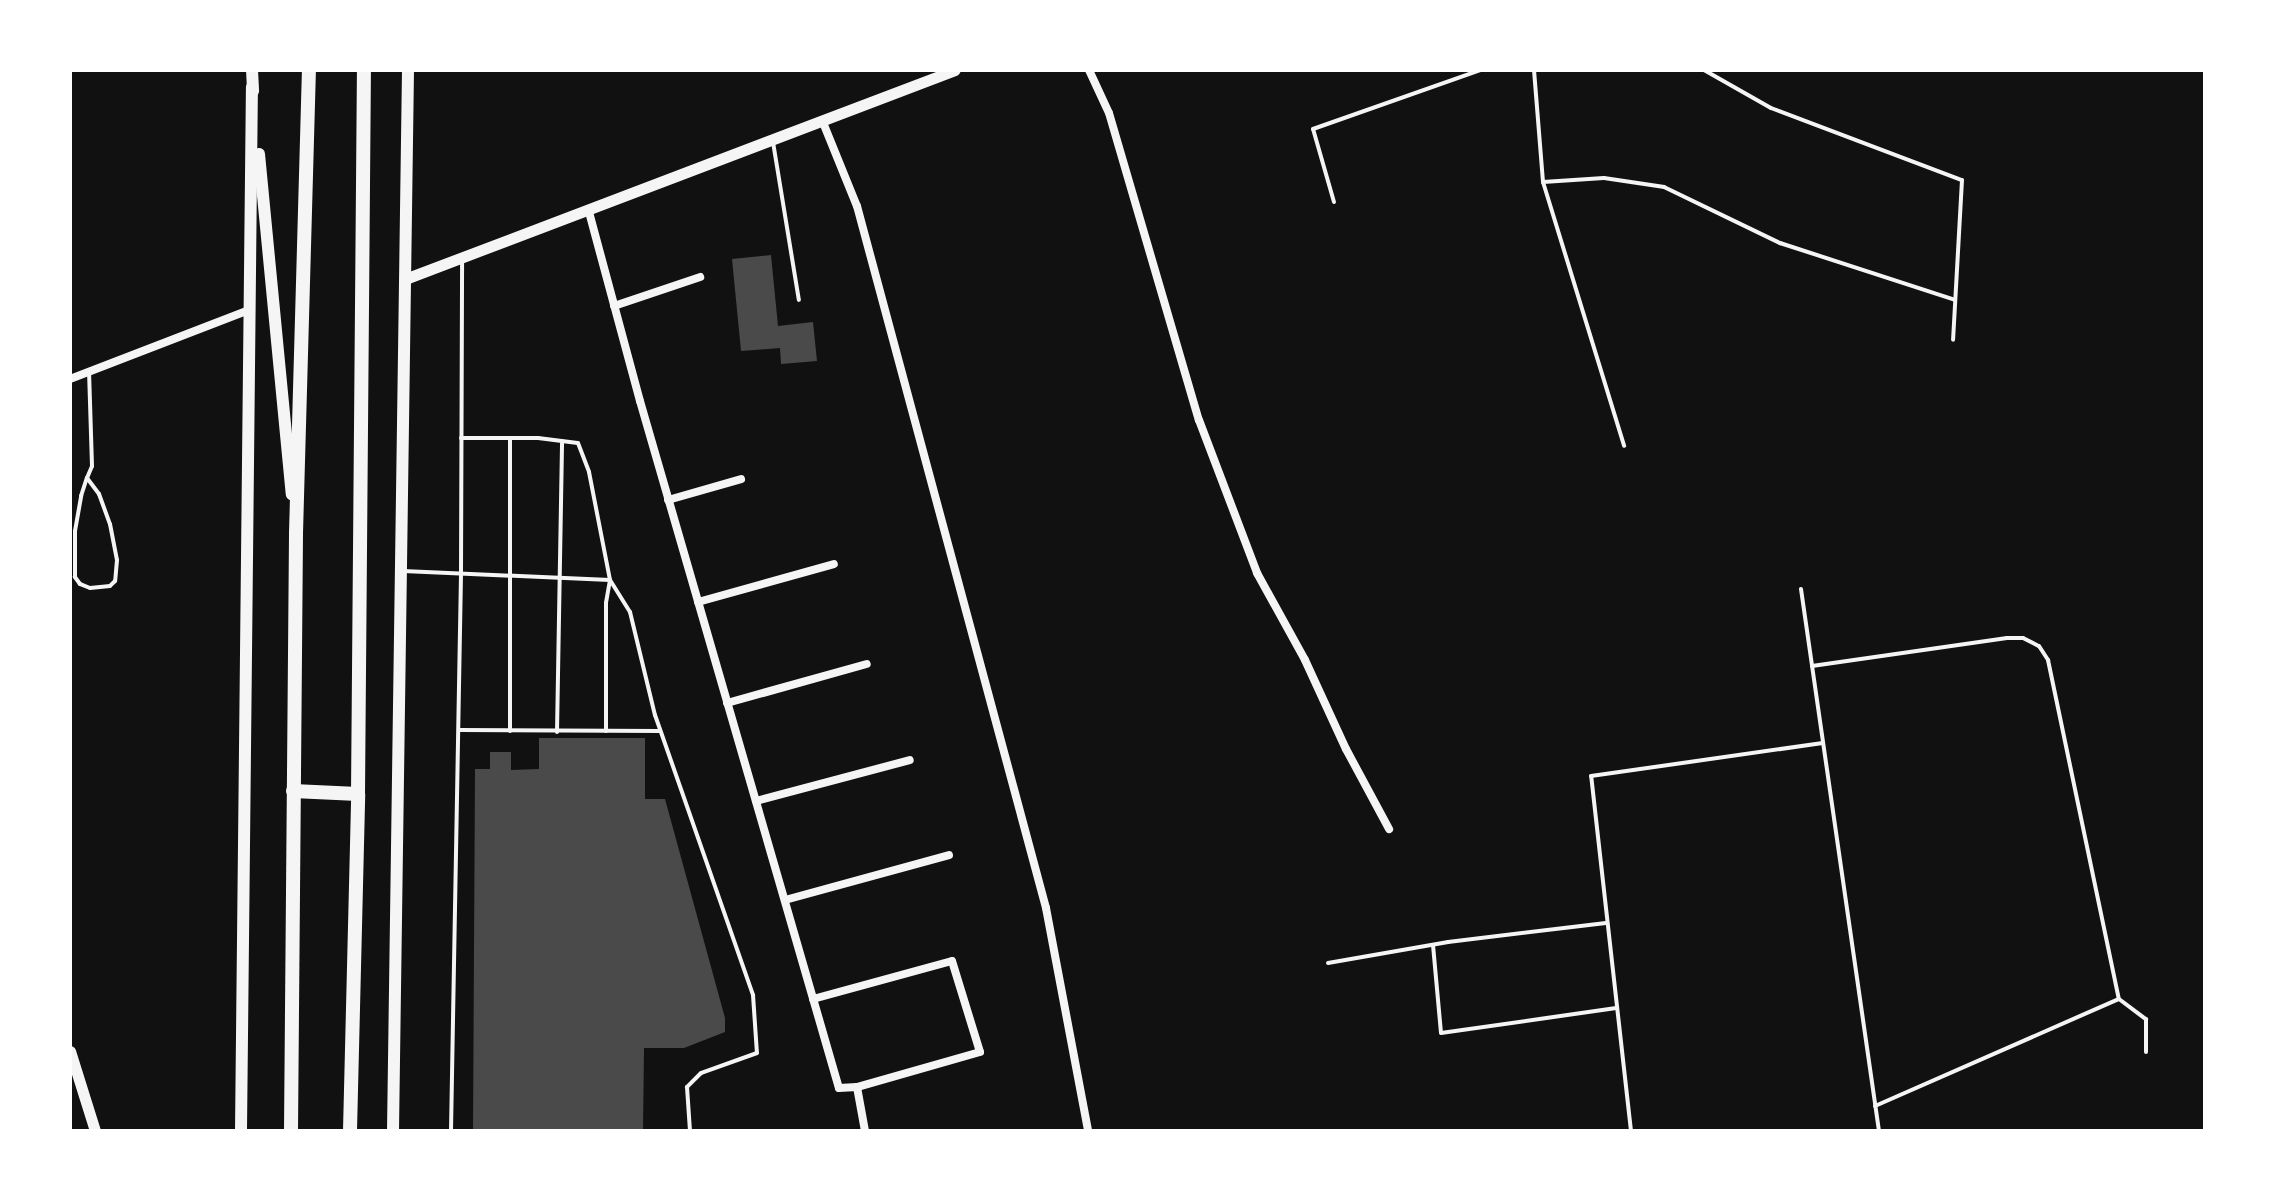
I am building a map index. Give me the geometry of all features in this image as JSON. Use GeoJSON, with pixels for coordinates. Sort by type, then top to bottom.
{"type":"FeatureCollection","features":[{"type":"Feature","properties":{"kind":"highway"},"geometry":{"type":"LineString","coordinates":[[291,1131],[296,533],[309,70]]}},
{"type":"Feature","properties":{"kind":"highway"},"geometry":{"type":"LineString","coordinates":[[350,1131],[358,794],[364,70]]}},
{"type":"Feature","properties":{"kind":"highway"},"geometry":{"type":"LineString","coordinates":[[293,791],[358,794]]}},
{"type":"Feature","properties":{"kind":"highway"},"geometry":{"type":"LineString","coordinates":[[351,1090],[359,1131]]}},
{"type":"Feature","properties":{"kind":"main road"},"geometry":{"type":"LineString","coordinates":[[241,1131],[252,70]]}},
{"type":"Feature","properties":{"kind":"main road"},"geometry":{"type":"LineString","coordinates":[[393,1131],[408,70]]}},
{"type":"Feature","properties":{"kind":"main road"},"geometry":{"type":"LineString","coordinates":[[252,87],[296,533]]}},
{"type":"Feature","properties":{"kind":"street"},"geometry":{"type":"LineString","coordinates":[[405,279],[589,212],[955,70]]}},
{"type":"Feature","properties":{"kind":"street"},"geometry":{"type":"LineString","coordinates":[[1089,70],[1109,113],[1199,420],[1257,573],[1389,829]]}},
{"type":"Feature","properties":{"kind":"street"},"geometry":{"type":"LineString","coordinates":[[822,120],[857,206],[1046,908],[1088,1131]]}},
{"type":"Feature","properties":{"kind":"street"},"geometry":{"type":"LineString","coordinates":[[589,212],[668,500],[785,900],[813,999],[839,1088],[857,1087],[980,1052],[952,961],[813,999]]}},
{"type":"Feature","properties":{"kind":"street"},"geometry":{"type":"LineString","coordinates":[[614,306],[700,277]]}},
{"type":"Feature","properties":{"kind":"street"},"geometry":{"type":"LineString","coordinates":[[70,379],[251,309]]}},
{"type":"Feature","properties":{"kind":"street"},"geometry":{"type":"LineString","coordinates":[[668,500],[741,479]]}},
{"type":"Feature","properties":{"kind":"street"},"geometry":{"type":"LineString","coordinates":[[698,602],[834,564]]}},
{"type":"Feature","properties":{"kind":"street"},"geometry":{"type":"LineString","coordinates":[[727,703],[867,664]]}},
{"type":"Feature","properties":{"kind":"street"},"geometry":{"type":"LineString","coordinates":[[756,801],[910,760]]}},
{"type":"Feature","properties":{"kind":"street"},"geometry":{"type":"LineString","coordinates":[[785,900],[949,855]]}},
{"type":"Feature","properties":{"kind":"street"},"geometry":{"type":"LineString","coordinates":[[70,1051],[95,1131]]}},
{"type":"Feature","properties":{"kind":"street"},"geometry":{"type":"LineString","coordinates":[[857,1087],[865,1131]]}},
{"type":"Feature","properties":{"kind":"lane"},"geometry":{"type":"LineString","coordinates":[[1334,202],[1313,129],[1481,70]]}},
{"type":"Feature","properties":{"kind":"lane"},"geometry":{"type":"LineString","coordinates":[[1534,70],[1543,182],[1624,446]]}},
{"type":"Feature","properties":{"kind":"lane"},"geometry":{"type":"LineString","coordinates":[[1704,70],[1771,108],[1962,180],[1953,340]]}},
{"type":"Feature","properties":{"kind":"lane"},"geometry":{"type":"LineString","coordinates":[[772,140],[799,300]]}},
{"type":"Feature","properties":{"kind":"lane"},"geometry":{"type":"LineString","coordinates":[[1543,182],[1604,178],[1664,187],[1780,243],[1955,300]]}},
{"type":"Feature","properties":{"kind":"lane"},"geometry":{"type":"LineString","coordinates":[[451,1131],[461,573],[462,258]]}},
{"type":"Feature","properties":{"kind":"lane"},"geometry":{"type":"LineString","coordinates":[[87,478],[99,494],[110,524],[117,560],[115,581],[110,586],[85,586],[75,577],[75,531],[87,478],[92,466],[89,372]]}},
{"type":"Feature","properties":{"kind":"lane"},"geometry":{"type":"LineString","coordinates":[[461,438],[578,443],[589,472],[610,580],[606,603],[606,731]]}},
{"type":"Feature","properties":{"kind":"lane"},"geometry":{"type":"LineString","coordinates":[[510,439],[510,731]]}},
{"type":"Feature","properties":{"kind":"lane"},"geometry":{"type":"LineString","coordinates":[[557,732],[562,441]]}},
{"type":"Feature","properties":{"kind":"lane"},"geometry":{"type":"LineString","coordinates":[[402,571],[610,580]]}},
{"type":"Feature","properties":{"kind":"lane"},"geometry":{"type":"LineString","coordinates":[[610,580],[630,612],[660,731],[753,995],[757,1053],[701,1073],[687,1087],[690,1131]]}},
{"type":"Feature","properties":{"kind":"lane"},"geometry":{"type":"LineString","coordinates":[[1801,589],[1879,1131]]}},
{"type":"Feature","properties":{"kind":"lane"},"geometry":{"type":"LineString","coordinates":[[1812,666],[2007,638],[2023,638],[2039,646],[2048,660],[2119,999],[2146,1019],[2146,1052]]}},
{"type":"Feature","properties":{"kind":"lane"},"geometry":{"type":"LineString","coordinates":[[458,730],[660,731]]}},
{"type":"Feature","properties":{"kind":"lane"},"geometry":{"type":"LineString","coordinates":[[1631,1131],[1591,776],[1823,743]]}},
{"type":"Feature","properties":{"kind":"lane"},"geometry":{"type":"LineString","coordinates":[[1328,963],[1433,945],[1606,923]]}},
{"type":"Feature","properties":{"kind":"lane"},"geometry":{"type":"LineString","coordinates":[[1433,945],[1441,1033],[1616,1008]]}},
{"type":"Feature","properties":{"kind":"lane"},"geometry":{"type":"LineString","coordinates":[[1875,1106],[2119,999]]}},
{"type":"Feature","properties":{"kind":"building"},"geometry":{"type":"Polygon","coordinates":[[[771,255],[778,326],[813,322],[817,361],[781,364],[780,348],[741,351],[732,259],[771,255]]]}},
{"type":"Feature","properties":{"kind":"building"},"geometry":{"type":"Polygon","coordinates":[[[539,738],[645,738],[645,799],[665,799],[725,1018],[725,1032],[684,1048],[644,1048],[643,1131],[473,1131],[475,769],[490,769],[490,752],[511,752],[511,770],[539,769],[539,738]]]}}]}
